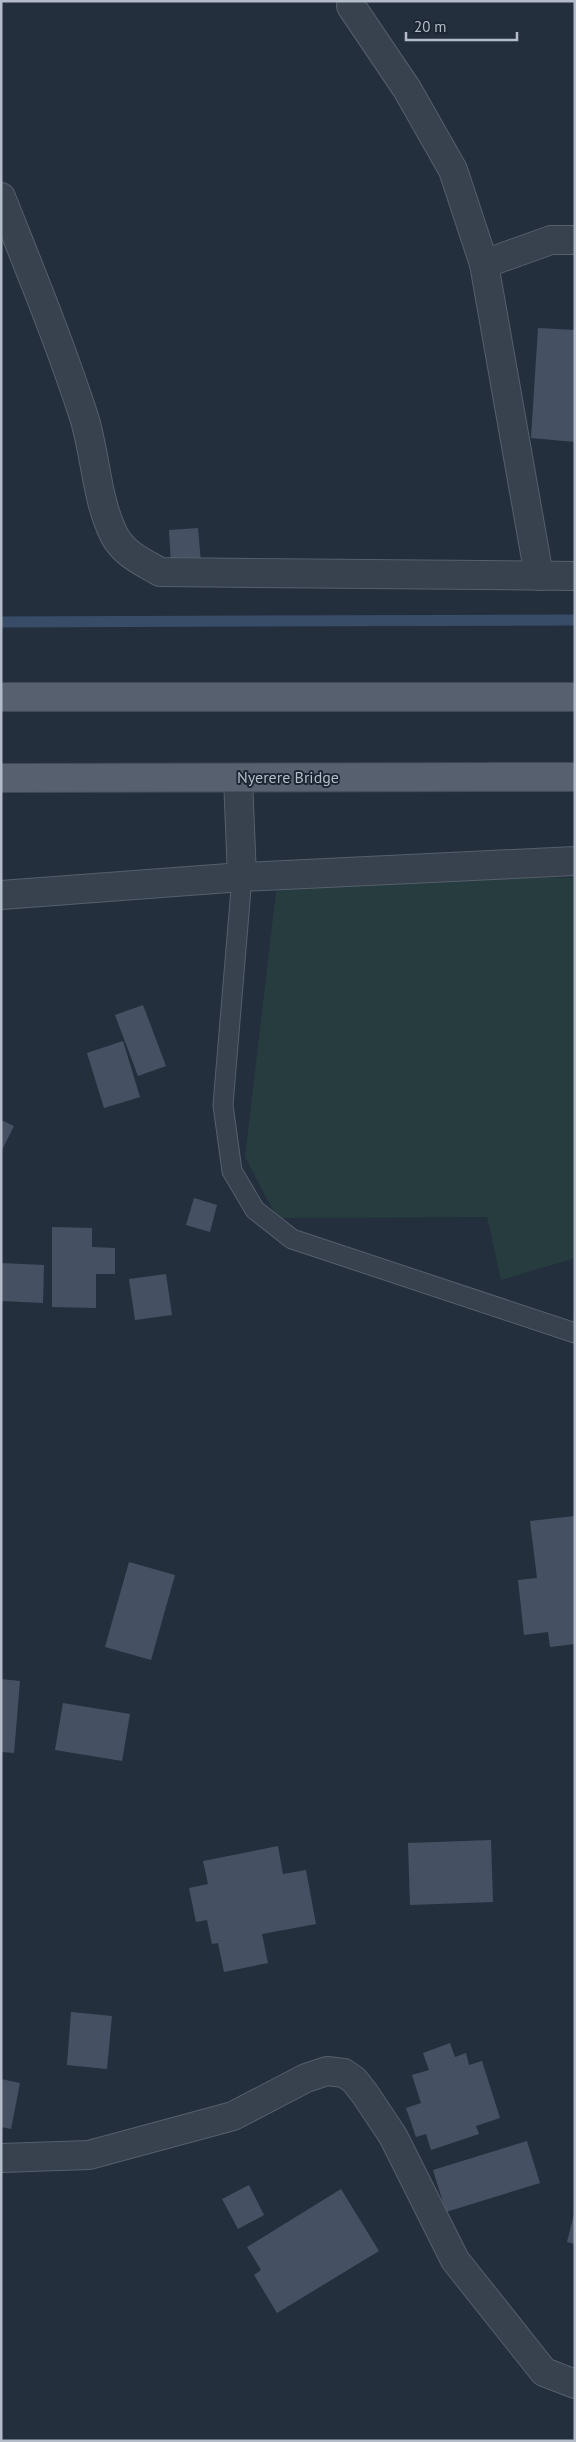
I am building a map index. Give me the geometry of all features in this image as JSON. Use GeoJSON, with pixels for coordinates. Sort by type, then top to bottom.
{"type":"FeatureCollection","features":[{"type":"Feature","properties":{"kind":"main road"},"geometry":{"type":"LineString","coordinates":[[1,697],[575,697]]}},
{"type":"Feature","properties":{"kind":"main road","name":"Nyerere Bridge"},"geometry":{"type":"LineString","coordinates":[[1,778],[575,777]]}},
{"type":"Feature","properties":{"kind":"street"},"geometry":{"type":"LineString","coordinates":[[352,6],[407,89],[453,170],[484,264],[539,576]]}},
{"type":"Feature","properties":{"kind":"street"},"geometry":{"type":"LineString","coordinates":[[1,197],[40,295],[84,419],[105,512],[115,536],[131,556],[160,572],[575,576]]}},
{"type":"Feature","properties":{"kind":"street"},"geometry":{"type":"LineString","coordinates":[[484,264],[551,240],[575,240]]}},
{"type":"Feature","properties":{"kind":"street"},"geometry":{"type":"LineString","coordinates":[[238,778],[242,877]]}},
{"type":"Feature","properties":{"kind":"street"},"geometry":{"type":"LineString","coordinates":[[1,895],[242,877],[575,861]]}},
{"type":"Feature","properties":{"kind":"street"},"geometry":{"type":"LineString","coordinates":[[1,2158],[89,2155],[233,2116],[306,2078],[327,2071],[344,2073],[354,2080],[365,2094],[392,2136],[455,2260],[544,2372],[575,2384]]}},
{"type":"Feature","properties":{"kind":"lane"},"geometry":{"type":"LineString","coordinates":[[242,877],[223,1104],[232,1171],[255,1210],[292,1239],[575,1333]]}},
{"type":"Feature","properties":{"kind":"green space"},"geometry":{"type":"Polygon","coordinates":[[[327,872],[575,878],[575,1258],[501,1280],[487,1217],[277,1218],[245,1157],[276,892],[327,872]]]}},
{"type":"Feature","properties":{"kind":"building"},"geometry":{"type":"Polygon","coordinates":[[[538,328],[575,330],[575,442],[531,438],[538,328]]]}},
{"type":"Feature","properties":{"kind":"building"},"geometry":{"type":"Polygon","coordinates":[[[198,528],[201,563],[171,565],[169,530],[198,528]]]}},
{"type":"Feature","properties":{"kind":"building"},"geometry":{"type":"Polygon","coordinates":[[[143,1005],[166,1066],[138,1076],[115,1015],[143,1005]]]}},
{"type":"Feature","properties":{"kind":"building"},"geometry":{"type":"Polygon","coordinates":[[[123,1041],[140,1097],[104,1108],[87,1053],[123,1041]]]}},
{"type":"Feature","properties":{"kind":"building"},"geometry":{"type":"Polygon","coordinates":[[[1,1120],[14,1126],[1,1152],[1,1120]]]}},
{"type":"Feature","properties":{"kind":"building"},"geometry":{"type":"Polygon","coordinates":[[[194,1198],[217,1205],[210,1232],[186,1225],[194,1198]]]}},
{"type":"Feature","properties":{"kind":"building"},"geometry":{"type":"Polygon","coordinates":[[[52,1227],[92,1228],[92,1247],[115,1248],[115,1274],[96,1274],[96,1308],[52,1307],[52,1227]]]}},
{"type":"Feature","properties":{"kind":"building"},"geometry":{"type":"Polygon","coordinates":[[[1,1263],[44,1265],[43,1303],[1,1301],[1,1263]]]}},
{"type":"Feature","properties":{"kind":"building"},"geometry":{"type":"Polygon","coordinates":[[[166,1274],[172,1315],[135,1320],[129,1279],[166,1274]]]}},
{"type":"Feature","properties":{"kind":"building"},"geometry":{"type":"Polygon","coordinates":[[[575,1516],[575,1644],[550,1647],[548,1632],[524,1635],[518,1580],[537,1578],[530,1521],[575,1516]]]}},
{"type":"Feature","properties":{"kind":"building"},"geometry":{"type":"Polygon","coordinates":[[[129,1562],[175,1575],[151,1660],[105,1647],[129,1562]]]}},
{"type":"Feature","properties":{"kind":"building"},"geometry":{"type":"Polygon","coordinates":[[[1,1679],[20,1681],[14,1753],[1,1752],[1,1679]]]}},
{"type":"Feature","properties":{"kind":"building"},"geometry":{"type":"Polygon","coordinates":[[[63,1703],[130,1714],[122,1761],[55,1750],[63,1703]]]}},
{"type":"Feature","properties":{"kind":"building"},"geometry":{"type":"Polygon","coordinates":[[[491,1840],[493,1902],[410,1905],[408,1843],[491,1840]]]}},
{"type":"Feature","properties":{"kind":"building"},"geometry":{"type":"Polygon","coordinates":[[[278,1846],[283,1874],[306,1870],[316,1924],[262,1934],[268,1963],[224,1972],[218,1943],[212,1944],[207,1920],[196,1922],[189,1888],[208,1884],[203,1861],[278,1846]]]}},
{"type":"Feature","properties":{"kind":"building"},"geometry":{"type":"Polygon","coordinates":[[[71,2012],[112,2016],[107,2069],[67,2065],[71,2012]]]}},
{"type":"Feature","properties":{"kind":"building"},"geometry":{"type":"Polygon","coordinates":[[[450,2043],[455,2057],[466,2053],[469,2065],[482,2061],[500,2118],[476,2126],[479,2134],[431,2150],[426,2134],[416,2137],[406,2108],[421,2103],[412,2075],[429,2070],[423,2053],[450,2043]]]}},
{"type":"Feature","properties":{"kind":"building"},"geometry":{"type":"Polygon","coordinates":[[[1,2079],[20,2083],[11,2129],[1,2127],[1,2079]]]}},
{"type":"Feature","properties":{"kind":"building"},"geometry":{"type":"Polygon","coordinates":[[[527,2141],[540,2183],[446,2212],[433,2170],[527,2141]]]}},
{"type":"Feature","properties":{"kind":"building"},"geometry":{"type":"Polygon","coordinates":[[[249,2185],[264,2215],[238,2229],[222,2199],[249,2185]]]}},
{"type":"Feature","properties":{"kind":"building"},"geometry":{"type":"Polygon","coordinates":[[[341,2189],[379,2251],[277,2313],[254,2275],[261,2270],[247,2247],[341,2189]]]}},
{"type":"Feature","properties":{"kind":"building"},"geometry":{"type":"Polygon","coordinates":[[[575,2214],[575,2244],[567,2242],[575,2214]]]}},
{"type":"Feature","properties":{"kind":"waterway"},"geometry":{"type":"LineString","coordinates":[[1,622],[575,620]]}}]}
